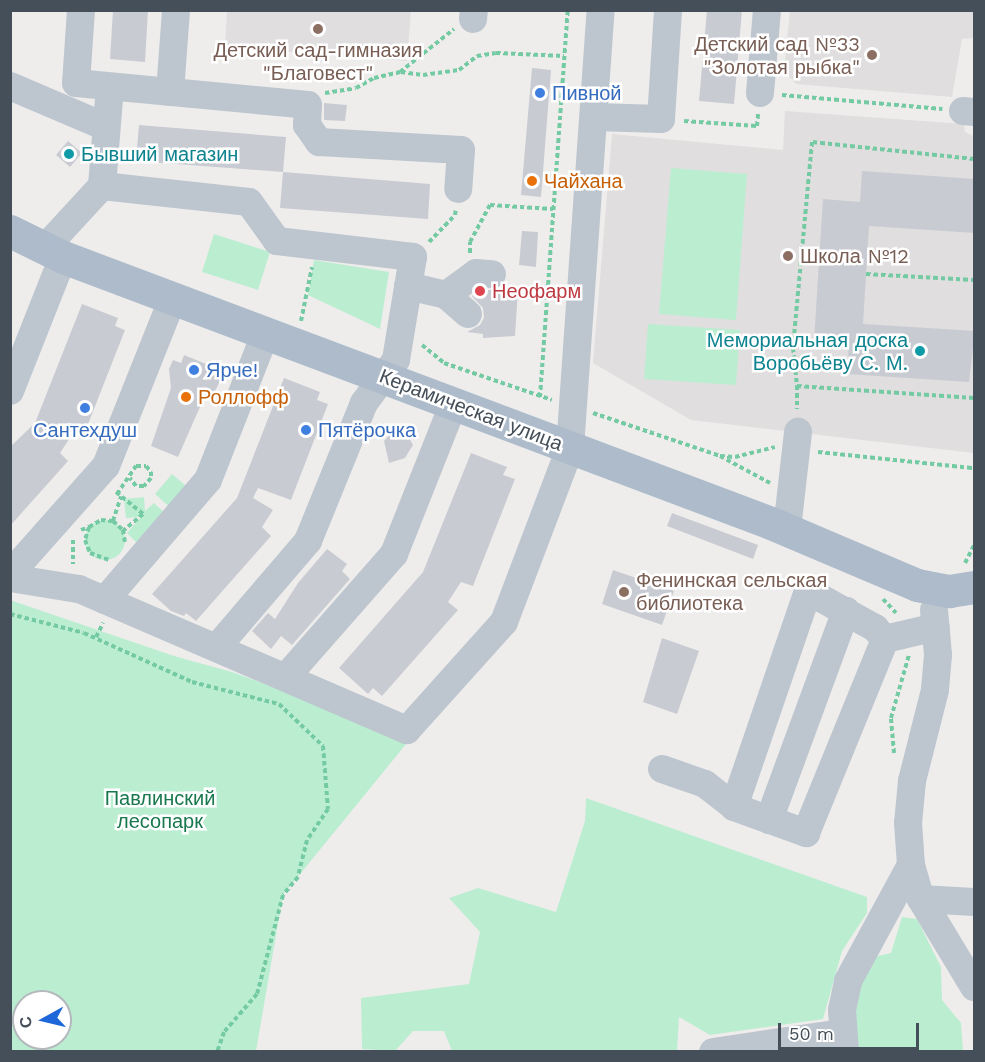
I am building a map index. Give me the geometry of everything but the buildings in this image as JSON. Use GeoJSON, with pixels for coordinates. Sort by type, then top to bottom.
{"type":"FeatureCollection","features":[{"type":"Feature","properties":{"kind":"main road","name":"Керамическая улица"},"geometry":{"type":"LineString","coordinates":[[10,231],[53,253],[787,530],[933,590]]}},
{"type":"Feature","properties":{"kind":"main road"},"geometry":{"type":"LineString","coordinates":[[933,590],[975,587]]}},
{"type":"Feature","properties":{"kind":"street"},"geometry":{"type":"LineString","coordinates":[[81,10],[76,83],[308,105],[307,125],[319,142],[461,150],[458,189]]}},
{"type":"Feature","properties":{"kind":"street"},"geometry":{"type":"LineString","coordinates":[[170,92],[176,10]]}},
{"type":"Feature","properties":{"kind":"street"},"geometry":{"type":"LineString","coordinates":[[10,576],[79,589],[407,730],[504,622],[570,448],[601,10]]}},
{"type":"Feature","properties":{"kind":"street"},"geometry":{"type":"LineString","coordinates":[[594,117],[661,119],[668,10]]}},
{"type":"Feature","properties":{"kind":"street"},"geometry":{"type":"LineString","coordinates":[[760,93],[767,10]]}},
{"type":"Feature","properties":{"kind":"street"},"geometry":{"type":"LineString","coordinates":[[10,86],[106,127]]}},
{"type":"Feature","properties":{"kind":"street"},"geometry":{"type":"LineString","coordinates":[[10,391],[53,253],[102,186],[110,87]]}},
{"type":"Feature","properties":{"kind":"street"},"geometry":{"type":"LineString","coordinates":[[102,186],[249,202],[277,241],[413,257],[396,360],[364,403],[308,541],[217,647]]}},
{"type":"Feature","properties":{"kind":"street"},"geometry":{"type":"LineString","coordinates":[[408,286],[469,283],[468,314]]}},
{"type":"Feature","properties":{"kind":"street"},"geometry":{"type":"LineString","coordinates":[[10,576],[112,489],[106,466],[173,298]]}},
{"type":"Feature","properties":{"kind":"street"},"geometry":{"type":"LineString","coordinates":[[105,600],[208,480],[280,338]]}},
{"type":"Feature","properties":{"kind":"street"},"geometry":{"type":"LineString","coordinates":[[286,677],[394,554],[453,405]]}},
{"type":"Feature","properties":{"kind":"street"},"geometry":{"type":"LineString","coordinates":[[787,530],[797,441]]}},
{"type":"Feature","properties":{"kind":"street"},"geometry":{"type":"LineString","coordinates":[[662,769],[705,784],[734,807],[806,833],[933,590]]}},
{"type":"Feature","properties":{"kind":"street"},"geometry":{"type":"LineString","coordinates":[[734,807],[808,591],[875,628],[910,633]]}},
{"type":"Feature","properties":{"kind":"street"},"geometry":{"type":"LineString","coordinates":[[769,820],[846,611]]}},
{"type":"Feature","properties":{"kind":"street"},"geometry":{"type":"LineString","coordinates":[[910,633],[935,690],[912,781],[908,823],[911,865],[921,899],[975,987]]}},
{"type":"Feature","properties":{"kind":"street"},"geometry":{"type":"LineString","coordinates":[[713,1052],[844,1042],[848,981],[911,865]]}},
{"type":"Feature","properties":{"kind":"street"},"geometry":{"type":"LineString","coordinates":[[921,899],[975,902]]}},
{"type":"Feature","properties":{"kind":"path"},"geometry":{"type":"LineString","coordinates":[[540,397],[568,10]]}},
{"type":"Feature","properties":{"kind":"path"},"geometry":{"type":"LineString","coordinates":[[400,72],[469,18]]}},
{"type":"Feature","properties":{"kind":"path"},"geometry":{"type":"LineString","coordinates":[[308,105],[319,94],[356,88],[374,78],[400,72],[423,75],[459,70],[477,56],[496,53],[564,56]]}},
{"type":"Feature","properties":{"kind":"path"},"geometry":{"type":"LineString","coordinates":[[661,119],[757,126],[760,93],[969,111]]}},
{"type":"Feature","properties":{"kind":"path"},"geometry":{"type":"LineString","coordinates":[[975,159],[812,142],[793,348],[797,386],[975,398]]}},
{"type":"Feature","properties":{"kind":"path"},"geometry":{"type":"LineString","coordinates":[[413,257],[455,215],[458,189]]}},
{"type":"Feature","properties":{"kind":"path"},"geometry":{"type":"LineString","coordinates":[[469,283],[470,242],[490,205],[553,209]]}},
{"type":"Feature","properties":{"kind":"path"},"geometry":{"type":"LineString","coordinates":[[280,338],[315,246]]}},
{"type":"Feature","properties":{"kind":"path"},"geometry":{"type":"LineString","coordinates":[[866,274],[975,280]]}},
{"type":"Feature","properties":{"kind":"path"},"geometry":{"type":"LineString","coordinates":[[720,456],[754,454],[797,441],[975,468]]}},
{"type":"Feature","properties":{"kind":"path"},"geometry":{"type":"LineString","coordinates":[[138,465],[146,466],[152,474],[144,486],[136,486],[130,478],[131,471],[138,465]]}},
{"type":"Feature","properties":{"kind":"path"},"geometry":{"type":"LineString","coordinates":[[112,489],[130,478]]}},
{"type":"Feature","properties":{"kind":"path"},"geometry":{"type":"LineString","coordinates":[[112,489],[113,521]]}},
{"type":"Feature","properties":{"kind":"path"},"geometry":{"type":"LineString","coordinates":[[112,489],[143,514],[123,531]]}},
{"type":"Feature","properties":{"kind":"path"},"geometry":{"type":"LineString","coordinates":[[75,569],[71,545],[76,533],[101,520],[113,521],[123,531],[123,550]]}},
{"type":"Feature","properties":{"kind":"path"},"geometry":{"type":"LineString","coordinates":[[89,527],[85,540],[90,554],[109,560],[118,556]]}},
{"type":"Feature","properties":{"kind":"path"},"geometry":{"type":"LineString","coordinates":[[109,560],[109,566]]}},
{"type":"Feature","properties":{"kind":"path"},"geometry":{"type":"LineString","coordinates":[[10,614],[84,633],[192,682],[279,704],[323,746],[328,809],[306,840],[298,877],[283,895],[257,994],[224,1032],[217,1052]]}},
{"type":"Feature","properties":{"kind":"path"},"geometry":{"type":"LineString","coordinates":[[894,760],[891,718],[911,648],[910,633]]}},
{"type":"Feature","properties":{"kind":"shaded area","name":"Детский сад-гимназия \"Благовест\""},"geometry":{"type":"Polygon","coordinates":[[[227,11],[411,11],[407,61],[225,47],[227,11]]]}},
{"type":"Feature","properties":{"kind":"shaded area","name":"Детский сад №33 \"Золотая рыбка\""},"geometry":{"type":"Polygon","coordinates":[[[790,11],[974,11],[974,38],[962,39],[952,97],[796,84],[784,71],[790,11]]]}},
{"type":"Feature","properties":{"kind":"shaded area","name":"Школа №12"},"geometry":{"type":"Polygon","coordinates":[[[785,111],[964,124],[965,132],[974,136],[974,453],[691,420],[593,363],[612,134],[783,150],[785,111]]]}},
{"type":"Feature","properties":{"kind":"green space"},"geometry":{"type":"Polygon","coordinates":[[[671,168],[747,174],[736,320],[659,314],[671,168]]]}},
{"type":"Feature","properties":{"kind":"green space"},"geometry":{"type":"Polygon","coordinates":[[[214,234],[270,252],[258,290],[202,272],[214,234]]]}},
{"type":"Feature","properties":{"kind":"green space"},"geometry":{"type":"Polygon","coordinates":[[[314,260],[389,272],[380,329],[308,295],[314,260]]]}},
{"type":"Feature","properties":{"kind":"green space"},"geometry":{"type":"Polygon","coordinates":[[[648,324],[740,330],[736,385],[644,379],[648,324]]]}},
{"type":"Feature","properties":{"kind":"green space"},"geometry":{"type":"Polygon","coordinates":[[[172,474],[192,491],[174,511],[155,494],[172,474]]]}},
{"type":"Feature","properties":{"kind":"green space"},"geometry":{"type":"Polygon","coordinates":[[[144,497],[145,511],[154,503],[166,514],[138,544],[127,533],[141,517],[126,518],[124,499],[144,497]]]}},
{"type":"Feature","properties":{"kind":"green space"},"geometry":{"type":"Polygon","coordinates":[[[105,520],[113,521],[119,526],[124,532],[124,548],[119,554],[113,559],[105,560],[97,559],[91,554],[86,548],[85,540],[86,532],[91,526],[97,521],[105,520]]]}},
{"type":"Feature","properties":{"kind":"green space","name":"Павлинский лесопарк"},"geometry":{"type":"Polygon","coordinates":[[[10,600],[174,656],[232,672],[411,738],[283,895],[256,1051],[11,1051],[10,600]]]}},
{"type":"Feature","properties":{"kind":"green space"},"geometry":{"type":"Polygon","coordinates":[[[586,798],[867,897],[867,913],[842,951],[823,1019],[710,1035],[679,1017],[677,1051],[452,1051],[444,1031],[413,1031],[395,1051],[362,1049],[361,998],[469,984],[480,932],[449,898],[478,888],[556,912],[585,821],[586,798]]]}},
{"type":"Feature","properties":{"kind":"green space"},"geometry":{"type":"Polygon","coordinates":[[[902,917],[917,919],[941,967],[942,1000],[961,1023],[963,1051],[851,1052],[854,990],[873,957],[891,953],[902,917]]]}},
{"type":"Feature","properties":{"kind":"place","name":"Детский сад-гимназия \"Благовест\""},"geometry":{"type":"Point","coordinates":[318,29]}},
{"type":"Feature","properties":{"kind":"place","name":"Детский сад №33 \"Золотая рыбка\""},"geometry":{"type":"Point","coordinates":[872,55]}},
{"type":"Feature","properties":{"kind":"place","name":"Пивной"},"geometry":{"type":"Point","coordinates":[540,93]}},
{"type":"Feature","properties":{"kind":"place","name":"Бывший магазин"},"geometry":{"type":"Point","coordinates":[69,154]}},
{"type":"Feature","properties":{"kind":"place","name":"Чайхана"},"geometry":{"type":"Point","coordinates":[532,181]}},
{"type":"Feature","properties":{"kind":"place","name":"Школа №12"},"geometry":{"type":"Point","coordinates":[788,256]}},
{"type":"Feature","properties":{"kind":"place","name":"Неофарм"},"geometry":{"type":"Point","coordinates":[480,291]}},
{"type":"Feature","properties":{"kind":"place","name":"Мемориальная доска Воробьёву С. М."},"geometry":{"type":"Point","coordinates":[920,351]}},
{"type":"Feature","properties":{"kind":"place","name":"Ярче!"},"geometry":{"type":"Point","coordinates":[194,370]}},
{"type":"Feature","properties":{"kind":"place","name":"Роллофф"},"geometry":{"type":"Point","coordinates":[186,397]}},
{"type":"Feature","properties":{"kind":"place","name":"Сантехдуш"},"geometry":{"type":"Point","coordinates":[85,408]}},
{"type":"Feature","properties":{"kind":"place","name":"Пятёрочка"},"geometry":{"type":"Point","coordinates":[306,430]}},
{"type":"Feature","properties":{"kind":"place","name":"Фенинская сельская библиотека"},"geometry":{"type":"Point","coordinates":[624,592]}}]}
